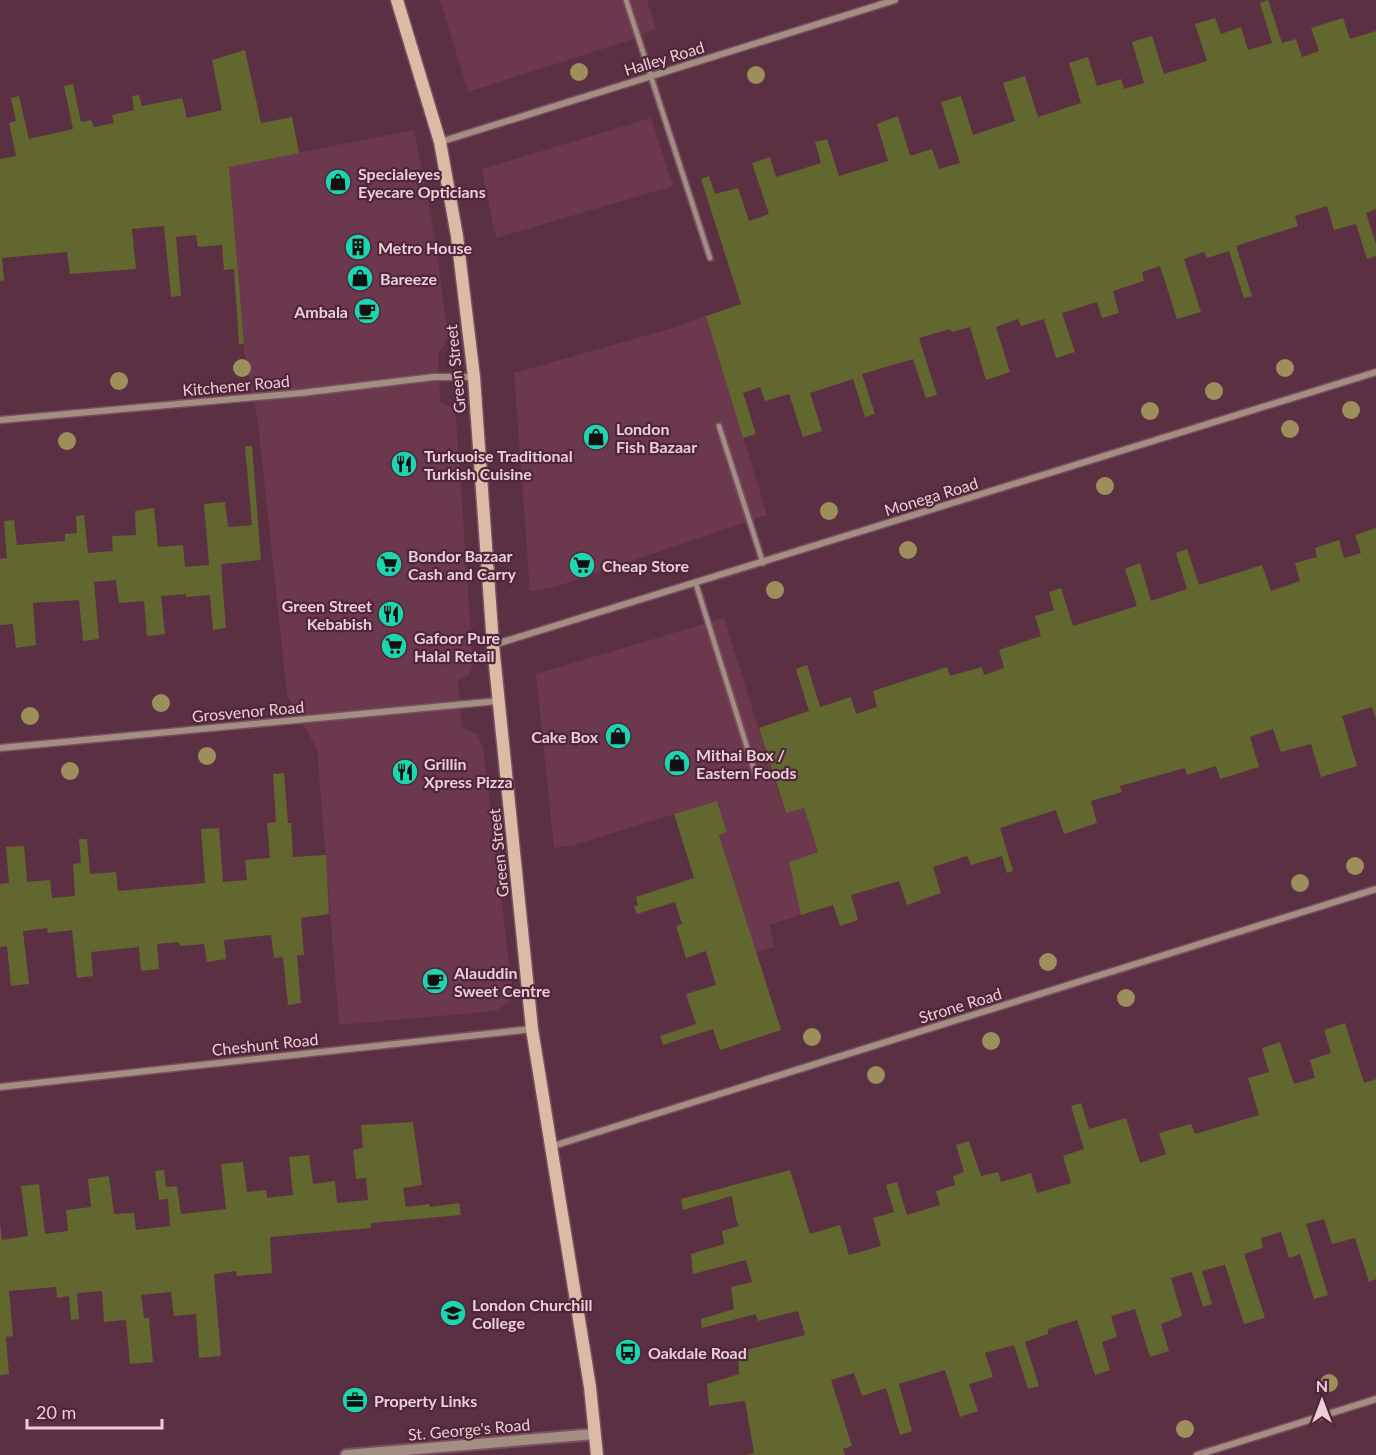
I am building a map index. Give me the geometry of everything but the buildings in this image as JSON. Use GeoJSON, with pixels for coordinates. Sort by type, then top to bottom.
{"type":"FeatureCollection","features":[{"type":"Feature","properties":{"kind":"main road","name":"Green Street"},"geometry":{"type":"LineString","coordinates":[[397,0],[440,142],[457,236],[474,377],[494,645],[532,1029],[553,1146],[588,1376],[597,1455]]}},
{"type":"Feature","properties":{"kind":"street","name":"Halley Road"},"geometry":{"type":"LineString","coordinates":[[440,142],[895,0]]}},
{"type":"Feature","properties":{"kind":"street","name":"Monega Road"},"geometry":{"type":"LineString","coordinates":[[494,645],[1376,372]]}},
{"type":"Feature","properties":{"kind":"street","name":"Kitchener Road"},"geometry":{"type":"LineString","coordinates":[[0,420],[301,393],[434,377],[474,377]]}},
{"type":"Feature","properties":{"kind":"street","name":"Grosvenor Road"},"geometry":{"type":"LineString","coordinates":[[0,748],[499,701]]}},
{"type":"Feature","properties":{"kind":"street","name":"Strone Road"},"geometry":{"type":"LineString","coordinates":[[553,1146],[1376,889]]}},
{"type":"Feature","properties":{"kind":"street","name":"Cheshunt Road"},"geometry":{"type":"LineString","coordinates":[[0,1087],[532,1029]]}},
{"type":"Feature","properties":{"kind":"street"},"geometry":{"type":"LineString","coordinates":[[1197,1455],[1376,1399]]}},
{"type":"Feature","properties":{"kind":"street","name":"St. George's Road"},"geometry":{"type":"LineString","coordinates":[[346,1455],[595,1434]]}},
{"type":"Feature","properties":{"kind":"lane"},"geometry":{"type":"LineString","coordinates":[[626,0],[710,258]]}},
{"type":"Feature","properties":{"kind":"lane"},"geometry":{"type":"LineString","coordinates":[[719,426],[762,563]]}},
{"type":"Feature","properties":{"kind":"lane"},"geometry":{"type":"LineString","coordinates":[[696,584],[756,776]]}},
{"type":"Feature","properties":{"kind":"shaded area"},"geometry":{"type":"Polygon","coordinates":[[[440,0],[647,0],[656,29],[627,41],[468,92],[440,0]]]}},
{"type":"Feature","properties":{"kind":"shaded area"},"geometry":{"type":"Polygon","coordinates":[[[651,118],[673,186],[496,238],[482,169],[651,118]]]}},
{"type":"Feature","properties":{"kind":"shaded area"},"geometry":{"type":"Polygon","coordinates":[[[414,130],[436,244],[448,336],[445,345],[438,353],[440,403],[451,407],[456,417],[473,665],[469,675],[458,680],[462,728],[477,734],[483,748],[513,994],[509,1002],[495,1011],[339,1025],[317,749],[287,695],[258,423],[244,350],[229,166],[414,130]]]}},
{"type":"Feature","properties":{"kind":"shaded area"},"geometry":{"type":"Polygon","coordinates":[[[706,316],[767,515],[552,588],[530,591],[514,373],[673,328],[706,316]]]}},
{"type":"Feature","properties":{"kind":"shaded area"},"geometry":{"type":"Polygon","coordinates":[[[724,618],[785,813],[804,807],[818,853],[789,862],[801,915],[769,925],[775,947],[756,952],[719,834],[727,832],[717,801],[574,845],[554,848],[536,674],[724,618]]]}},
{"type":"Feature","properties":{"kind":"green space"},"geometry":{"type":"Polygon","coordinates":[[[1268,0],[1282,43],[1296,39],[1302,57],[1319,51],[1311,28],[1343,18],[1350,39],[1376,31],[1376,209],[1366,213],[1376,244],[1376,256],[1367,259],[1356,224],[1334,230],[1327,206],[1295,216],[1298,226],[1236,246],[1252,296],[1244,298],[1229,251],[1207,258],[1204,252],[1184,259],[1201,312],[1177,319],[1160,266],[1142,272],[1144,281],[1113,291],[1119,313],[1102,318],[1097,302],[1062,313],[1075,352],[1056,358],[1044,319],[1021,326],[1018,319],[996,327],[1010,372],[986,380],[970,327],[952,332],[950,329],[919,338],[937,395],[926,398],[913,359],[862,374],[875,414],[865,417],[853,379],[810,393],[822,431],[803,437],[789,394],[765,401],[760,387],[743,393],[756,434],[743,438],[706,316],[741,304],[701,179],[709,176],[715,194],[738,188],[749,221],[769,214],[752,163],[770,157],[776,177],[821,163],[815,142],[827,139],[839,176],[888,161],[877,124],[898,116],[910,156],[932,149],[939,169],[960,163],[941,102],[961,96],[973,135],[1015,121],[1003,83],[1025,76],[1038,117],[1081,103],[1069,63],[1088,57],[1097,86],[1121,79],[1124,89],[1144,83],[1132,42],[1152,36],[1164,74],[1207,61],[1195,24],[1215,18],[1221,34],[1241,27],[1248,50],[1272,43],[1260,3],[1268,0]]]}},
{"type":"Feature","properties":{"kind":"green space"},"geometry":{"type":"Polygon","coordinates":[[[245,50],[261,123],[292,117],[299,153],[229,167],[244,344],[239,344],[234,269],[224,270],[222,245],[198,247],[196,235],[176,237],[181,296],[171,297],[164,226],[132,229],[136,269],[70,274],[67,252],[2,258],[4,280],[0,281],[0,159],[16,156],[9,123],[16,121],[11,98],[19,96],[29,139],[73,129],[64,86],[73,84],[81,122],[91,120],[94,127],[114,123],[112,115],[134,110],[132,96],[139,95],[142,106],[182,98],[187,118],[222,110],[212,60],[245,50]]]}},
{"type":"Feature","properties":{"kind":"green space"},"geometry":{"type":"Polygon","coordinates":[[[245,446],[252,446],[261,560],[221,564],[226,628],[213,630],[210,595],[161,596],[165,634],[147,636],[144,601],[119,603],[116,580],[94,582],[99,639],[83,641],[79,600],[33,603],[36,645],[16,648],[13,624],[0,625],[0,559],[7,558],[4,521],[14,520],[17,545],[65,541],[65,534],[77,533],[76,516],[84,515],[88,553],[113,551],[112,536],[136,535],[135,511],[154,508],[158,547],[183,545],[185,567],[209,565],[204,504],[225,502],[228,527],[252,525],[245,446]]]}},
{"type":"Feature","properties":{"kind":"green space"},"geometry":{"type":"Polygon","coordinates":[[[1376,528],[1376,719],[1372,707],[1342,716],[1357,766],[1321,777],[1311,744],[1281,752],[1273,729],[1250,737],[1259,767],[1220,779],[1216,766],[1187,775],[1185,768],[1120,786],[1122,792],[1091,801],[1097,823],[1064,834],[1056,810],[1000,828],[1013,871],[1007,873],[1002,856],[971,865],[967,856],[933,867],[941,893],[907,905],[899,881],[851,895],[858,920],[840,926],[833,905],[801,915],[789,862],[818,852],[804,808],[786,813],[759,728],[809,711],[796,669],[807,665],[820,707],[851,697],[856,714],[877,707],[873,691],[947,667],[950,676],[982,667],[984,675],[1004,668],[999,650],[1041,636],[1035,616],[1054,610],[1049,592],[1061,588],[1073,626],[1137,606],[1125,569],[1140,563],[1151,601],[1187,589],[1176,553],[1187,549],[1199,585],[1262,565],[1271,591],[1300,581],[1295,563],[1317,557],[1315,548],[1339,540],[1344,558],[1361,553],[1355,535],[1376,528]]]}},
{"type":"Feature","properties":{"kind":"green space"},"geometry":{"type":"Polygon","coordinates":[[[284,773],[293,857],[326,855],[329,914],[301,918],[304,955],[297,955],[301,1003],[288,1005],[283,957],[274,958],[271,935],[224,940],[226,959],[207,962],[204,944],[180,946],[179,942],[157,944],[159,969],[141,971],[139,947],[91,952],[93,976],[77,978],[72,930],[48,933],[47,928],[23,931],[29,984],[11,986],[7,946],[0,947],[0,884],[9,883],[6,847],[24,846],[27,882],[50,880],[52,898],[75,896],[73,864],[81,863],[79,839],[87,839],[90,874],[116,872],[118,891],[205,883],[201,829],[219,828],[223,882],[247,880],[245,860],[270,858],[267,823],[276,822],[273,774],[284,773]]]}},
{"type":"Feature","properties":{"kind":"green space"},"geometry":{"type":"Polygon","coordinates":[[[717,801],[727,832],[719,835],[781,1030],[720,1050],[713,1029],[663,1045],[660,1036],[696,1024],[686,994],[716,985],[706,951],[686,958],[676,926],[682,924],[675,902],[637,914],[634,907],[638,905],[636,897],[694,878],[674,814],[717,801]]]}},
{"type":"Feature","properties":{"kind":"green space"},"geometry":{"type":"Polygon","coordinates":[[[1345,1023],[1364,1083],[1376,1079],[1376,1279],[1369,1282],[1355,1238],[1332,1244],[1324,1219],[1306,1224],[1328,1295],[1314,1299],[1300,1254],[1289,1258],[1281,1232],[1261,1238],[1263,1248],[1244,1254],[1265,1318],[1244,1324],[1225,1265],[1202,1271],[1212,1304],[1203,1307],[1192,1272],[1171,1278],[1182,1316],[1161,1324],[1169,1351],[1150,1357],[1135,1309],[1111,1316],[1117,1337],[1102,1342],[1110,1370],[1095,1375],[1077,1320],[1048,1329],[1048,1334],[1025,1342],[1039,1386],[1028,1389],[1014,1345],[985,1353],[993,1377],[969,1384],[978,1411],[960,1417],[945,1370],[899,1384],[912,1431],[900,1435],[886,1388],[862,1396],[854,1373],[831,1380],[852,1446],[843,1449],[845,1455],[746,1455],[754,1453],[745,1401],[709,1406],[707,1384],[739,1374],[738,1352],[805,1335],[798,1311],[758,1321],[756,1314],[702,1328],[701,1319],[734,1309],[731,1287],[752,1282],[746,1260],[693,1274],[691,1254],[724,1244],[722,1231],[739,1226],[732,1196],[683,1210],[681,1199],[790,1170],[810,1234],[840,1225],[849,1255],[881,1246],[873,1218],[894,1212],[886,1185],[897,1182],[907,1215],[940,1205],[936,1191],[955,1185],[953,1176],[964,1172],[956,1145],[969,1141],[981,1176],[998,1172],[1001,1182],[1031,1173],[1037,1193],[1071,1183],[1063,1156],[1084,1149],[1071,1106],[1081,1103],[1089,1129],[1126,1118],[1140,1163],[1166,1154],[1159,1133],[1191,1124],[1195,1134],[1259,1115],[1248,1078],[1269,1072],[1262,1048],[1280,1042],[1294,1084],[1315,1078],[1310,1060],[1331,1053],[1324,1030],[1345,1023]]]}},
{"type":"Feature","properties":{"kind":"green space"},"geometry":{"type":"Polygon","coordinates":[[[413,1122],[422,1185],[403,1188],[406,1207],[429,1204],[430,1207],[459,1203],[461,1215],[371,1223],[371,1228],[270,1237],[272,1273],[237,1276],[236,1271],[214,1274],[221,1356],[199,1358],[196,1314],[174,1316],[171,1292],[141,1295],[144,1318],[149,1318],[153,1362],[130,1364],[126,1320],[104,1322],[102,1291],[77,1293],[79,1319],[71,1320],[69,1296],[57,1298],[56,1287],[9,1291],[13,1336],[6,1337],[9,1374],[0,1375],[0,1224],[2,1240],[28,1236],[21,1186],[39,1184],[45,1234],[68,1231],[66,1210],[91,1207],[88,1179],[109,1176],[114,1214],[134,1213],[136,1230],[170,1226],[168,1199],[159,1200],[155,1171],[164,1170],[166,1187],[177,1186],[181,1214],[226,1209],[221,1164],[243,1162],[247,1192],[266,1190],[267,1198],[293,1195],[289,1157],[309,1155],[313,1184],[335,1181],[337,1203],[368,1200],[366,1178],[356,1179],[353,1150],[363,1148],[361,1125],[413,1122]]]}},
{"type":"Feature","properties":{"kind":"place","name":"Specialeyes Eyecare Opticians"},"geometry":{"type":"Point","coordinates":[338,182]}},
{"type":"Feature","properties":{"kind":"place","name":"Metro House"},"geometry":{"type":"Point","coordinates":[358,247]}},
{"type":"Feature","properties":{"kind":"place","name":"Bareeze"},"geometry":{"type":"Point","coordinates":[360,278]}},
{"type":"Feature","properties":{"kind":"place","name":"Ambala"},"geometry":{"type":"Point","coordinates":[367,311]}},
{"type":"Feature","properties":{"kind":"place","name":"London Fish Bazaar"},"geometry":{"type":"Point","coordinates":[596,437]}},
{"type":"Feature","properties":{"kind":"place","name":"Turkuoise Traditional Turkish Cuisine"},"geometry":{"type":"Point","coordinates":[404,464]}},
{"type":"Feature","properties":{"kind":"place","name":"Bondor Bazaar Cash and Carry"},"geometry":{"type":"Point","coordinates":[389,564]}},
{"type":"Feature","properties":{"kind":"place","name":"Cheap Store"},"geometry":{"type":"Point","coordinates":[582,565]}},
{"type":"Feature","properties":{"kind":"place","name":"Green Street Kebabish"},"geometry":{"type":"Point","coordinates":[391,614]}},
{"type":"Feature","properties":{"kind":"place","name":"Gafoor Pure Halal Retail"},"geometry":{"type":"Point","coordinates":[394,646]}},
{"type":"Feature","properties":{"kind":"place","name":"Cake Box"},"geometry":{"type":"Point","coordinates":[618,736]}},
{"type":"Feature","properties":{"kind":"place","name":"Mithai Box / Eastern Foods"},"geometry":{"type":"Point","coordinates":[677,763]}},
{"type":"Feature","properties":{"kind":"place","name":"Grillin Xpress Pizza"},"geometry":{"type":"Point","coordinates":[405,772]}},
{"type":"Feature","properties":{"kind":"place","name":"Alauddin Sweet Centre"},"geometry":{"type":"Point","coordinates":[435,981]}},
{"type":"Feature","properties":{"kind":"place","name":"London Churchill College"},"geometry":{"type":"Point","coordinates":[453,1313]}},
{"type":"Feature","properties":{"kind":"place","name":"Oakdale Road"},"geometry":{"type":"Point","coordinates":[628,1352]}},
{"type":"Feature","properties":{"kind":"place","name":"Property Links"},"geometry":{"type":"Point","coordinates":[355,1400]}}]}
